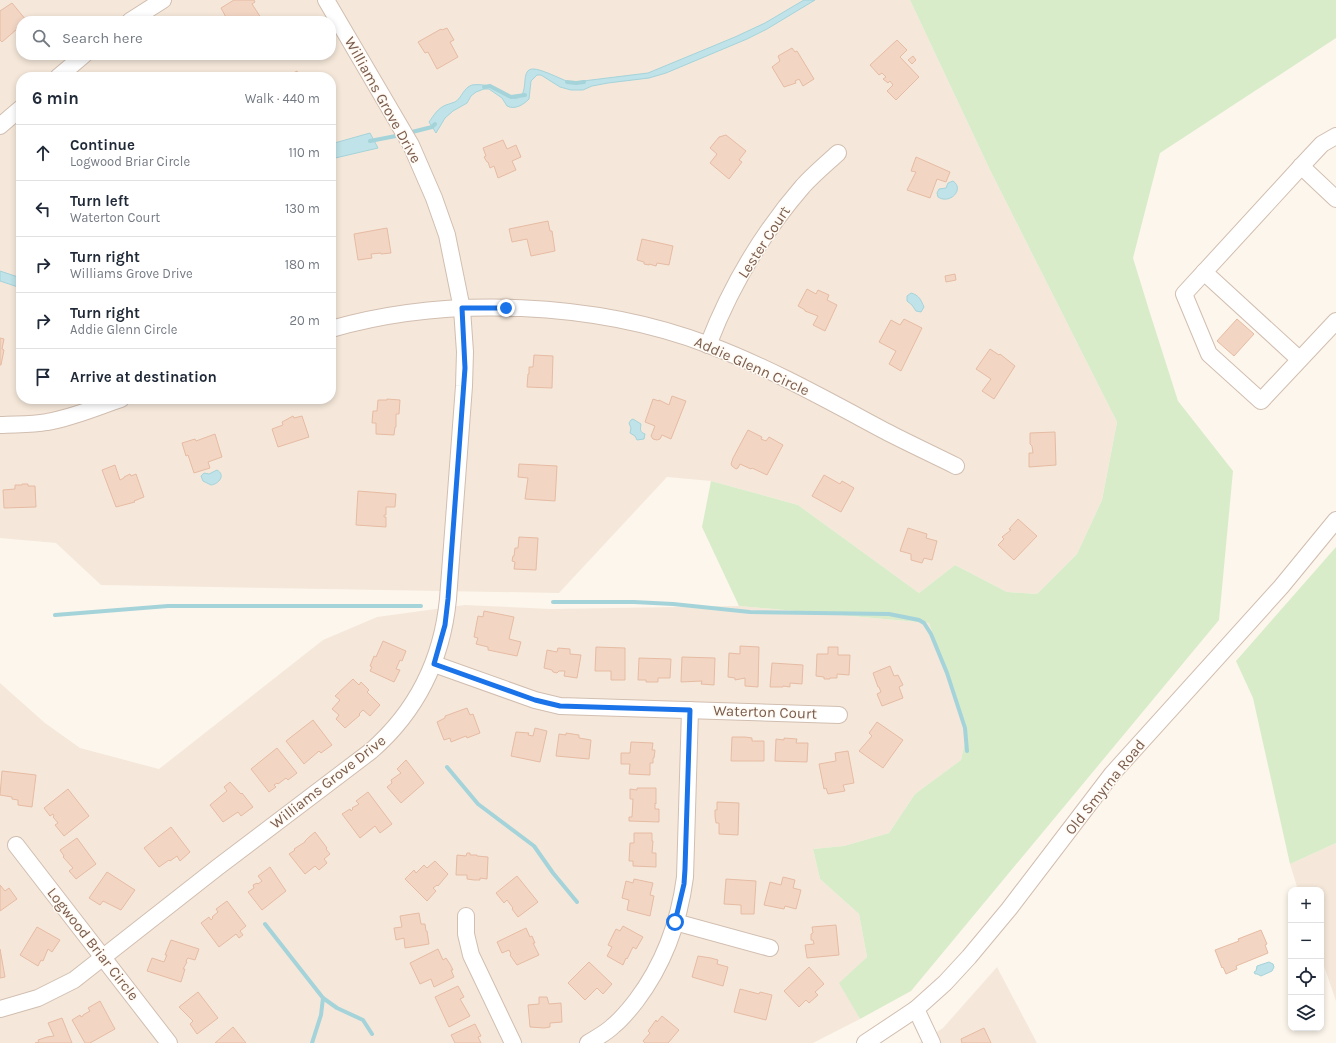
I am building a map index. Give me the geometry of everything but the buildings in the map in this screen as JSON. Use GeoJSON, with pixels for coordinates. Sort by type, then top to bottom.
{"type":"FeatureCollection","features":[{"type":"Feature","properties":{"kind":"street"},"geometry":{"type":"LineString","coordinates":[[138,16],[163,0]]}},
{"type":"Feature","properties":{"kind":"street","name":"Williams Grove Drive"},"geometry":{"type":"LineString","coordinates":[[326,0],[335,16]]}},
{"type":"Feature","properties":{"kind":"street","name":"Williams Grove Drive"},"geometry":{"type":"LineString","coordinates":[[0,1009],[24,1003],[49,994],[74,980],[218,867],[379,745],[399,723],[410,707],[434,664],[445,625],[448,591],[465,368],[462,308],[447,236],[434,198],[411,145],[336,17]]}},
{"type":"Feature","properties":{"kind":"street"},"geometry":{"type":"LineString","coordinates":[[64,72],[78,60]]}},
{"type":"Feature","properties":{"kind":"street"},"geometry":{"type":"LineString","coordinates":[[0,126],[16,112]]}},
{"type":"Feature","properties":{"kind":"street"},"geometry":{"type":"LineString","coordinates":[[1336,136],[1322,144],[1184,294],[1209,354],[1261,401],[1336,320]]}},
{"type":"Feature","properties":{"kind":"street","name":"Lester Court"},"geometry":{"type":"LineString","coordinates":[[708,345],[731,293],[761,242],[792,199],[804,185],[838,152]]}},
{"type":"Feature","properties":{"kind":"street"},"geometry":{"type":"LineString","coordinates":[[1301,166],[1336,199]]}},
{"type":"Feature","properties":{"kind":"street"},"geometry":{"type":"LineString","coordinates":[[1204,272],[1299,359]]}},
{"type":"Feature","properties":{"kind":"street","name":"Addie Glenn Circle"},"geometry":{"type":"LineString","coordinates":[[336,328],[389,316],[462,308],[529,308],[606,317],[637,324],[708,345],[781,377],[956,466]]}},
{"type":"Feature","properties":{"kind":"street"},"geometry":{"type":"LineString","coordinates":[[0,424],[53,421],[106,404]]}},
{"type":"Feature","properties":{"kind":"street","name":"Old Smyrna Road"},"geometry":{"type":"LineString","coordinates":[[865,1043],[916,1009],[954,973],[980,945],[1112,774],[1281,587],[1336,520]]}},
{"type":"Feature","properties":{"kind":"street","name":"Waterton Court"},"geometry":{"type":"LineString","coordinates":[[434,664],[535,700],[560,706],[839,715]]}},
{"type":"Feature","properties":{"kind":"street"},"geometry":{"type":"LineString","coordinates":[[588,1043],[614,1026],[640,996],[665,954],[675,922],[684,884],[690,710]]}},
{"type":"Feature","properties":{"kind":"street","name":"Logwood Briar Circle"},"geometry":{"type":"LineString","coordinates":[[16,845],[169,1043]]}},
{"type":"Feature","properties":{"kind":"street"},"geometry":{"type":"LineString","coordinates":[[466,916],[466,934],[471,955],[513,1043]]}},
{"type":"Feature","properties":{"kind":"street"},"geometry":{"type":"LineString","coordinates":[[675,922],[770,948]]}},
{"type":"Feature","properties":{"kind":"street"},"geometry":{"type":"LineString","coordinates":[[916,1009],[932,1043]]}},
{"type":"Feature","properties":{"kind":"shaded area"},"geometry":{"type":"Polygon","coordinates":[[[0,0],[910,0],[990,170],[1117,422],[1102,500],[1077,554],[1037,594],[1007,592],[955,565],[919,593],[798,505],[711,481],[667,477],[559,593],[101,585],[56,543],[0,538],[0,0]]]}},
{"type":"Feature","properties":{"kind":"shaded area"},"geometry":{"type":"Polygon","coordinates":[[[465,605],[551,609],[739,606],[929,623],[967,733],[961,760],[915,794],[889,833],[844,846],[813,849],[820,879],[859,914],[867,957],[840,983],[860,1019],[813,1043],[0,1043],[0,683],[45,723],[80,748],[159,769],[323,640],[377,617],[465,605]]]}},
{"type":"Feature","properties":{"kind":"shaded area"},"geometry":{"type":"Polygon","coordinates":[[[1336,843],[1336,1001],[1324,966],[1324,887],[1297,887],[1290,864],[1336,843]]]}},
{"type":"Feature","properties":{"kind":"shaded area"},"geometry":{"type":"Polygon","coordinates":[[[997,967],[1037,1043],[919,1043],[943,1028],[997,967]]]}},
{"type":"Feature","properties":{"kind":"green space"},"geometry":{"type":"Polygon","coordinates":[[[910,0],[1336,0],[1336,38],[1160,153],[1133,258],[1178,401],[1233,471],[1219,620],[911,991],[860,1019],[839,983],[867,957],[859,914],[820,879],[813,849],[844,846],[889,833],[915,794],[961,760],[967,733],[929,623],[739,606],[702,527],[711,481],[798,505],[919,593],[955,565],[1007,592],[1037,594],[1077,554],[1102,500],[1117,422],[990,170],[910,0]]]}},
{"type":"Feature","properties":{"kind":"green space"},"geometry":{"type":"Polygon","coordinates":[[[1336,547],[1336,843],[1290,864],[1253,698],[1236,661],[1336,547]]]}},
{"type":"Feature","properties":{"kind":"water"},"geometry":{"type":"Polygon","coordinates":[[[804,0],[815,0],[767,29],[747,39],[666,73],[649,78],[592,86],[583,90],[571,90],[560,87],[541,75],[537,75],[531,81],[529,99],[519,106],[507,106],[502,98],[489,89],[484,89],[476,92],[471,96],[467,103],[453,111],[445,118],[436,133],[429,122],[438,110],[443,106],[455,102],[469,86],[472,85],[482,85],[496,88],[508,97],[514,99],[522,95],[527,72],[534,69],[551,74],[574,84],[583,81],[648,73],[765,23],[804,0]]]}},
{"type":"Feature","properties":{"kind":"water"},"geometry":{"type":"Polygon","coordinates":[[[370,133],[378,148],[336,158],[336,143],[370,133]]]}},
{"type":"Feature","properties":{"kind":"water"},"geometry":{"type":"Polygon","coordinates":[[[953,181],[956,184],[957,192],[951,198],[943,199],[938,197],[937,193],[939,189],[946,188],[948,183],[953,181]]]}},
{"type":"Feature","properties":{"kind":"water"},"geometry":{"type":"Polygon","coordinates":[[[0,271],[16,276],[16,286],[0,281],[0,271]]]}},
{"type":"Feature","properties":{"kind":"water"},"geometry":{"type":"Polygon","coordinates":[[[911,293],[918,296],[922,302],[924,307],[921,312],[916,311],[907,301],[907,296],[911,293]]]}},
{"type":"Feature","properties":{"kind":"water"},"geometry":{"type":"Polygon","coordinates":[[[633,419],[641,424],[640,428],[645,434],[644,439],[637,440],[635,436],[630,433],[631,428],[629,423],[633,419]]]}},
{"type":"Feature","properties":{"kind":"water"},"geometry":{"type":"Polygon","coordinates":[[[217,470],[220,472],[221,477],[217,483],[211,485],[203,481],[201,476],[204,473],[209,474],[217,470]]]}},
{"type":"Feature","properties":{"kind":"water"},"geometry":{"type":"Polygon","coordinates":[[[1269,962],[1273,964],[1274,967],[1272,971],[1261,976],[1255,974],[1254,972],[1256,971],[1257,966],[1269,962]]]}},
{"type":"Feature","properties":{"kind":"waterway"},"geometry":{"type":"LineString","coordinates":[[567,82],[584,82]]}},
{"type":"Feature","properties":{"kind":"waterway"},"geometry":{"type":"LineString","coordinates":[[484,87],[490,86],[511,97],[525,95]]}},
{"type":"Feature","properties":{"kind":"waterway"},"geometry":{"type":"LineString","coordinates":[[408,133],[432,127],[435,124]]}},
{"type":"Feature","properties":{"kind":"waterway"},"geometry":{"type":"LineString","coordinates":[[370,141],[401,135]]}},
{"type":"Feature","properties":{"kind":"waterway"},"geometry":{"type":"LineString","coordinates":[[553,602],[634,602],[673,604],[750,612],[889,614],[919,620],[924,623],[931,634],[947,673],[965,728],[967,751]]}},
{"type":"Feature","properties":{"kind":"waterway"},"geometry":{"type":"LineString","coordinates":[[55,615],[168,606],[421,606]]}},
{"type":"Feature","properties":{"kind":"waterway"},"geometry":{"type":"LineString","coordinates":[[447,767],[478,804],[534,846],[553,873],[577,902]]}},
{"type":"Feature","properties":{"kind":"waterway"},"geometry":{"type":"LineString","coordinates":[[265,924],[323,998],[337,1008],[363,1020],[372,1034]]}},
{"type":"Feature","properties":{"kind":"waterway"},"geometry":{"type":"LineString","coordinates":[[312,1043],[321,1015],[323,998]]}},
{"type":"Feature","properties":{"kind":"route"},"geometry":{"type":"LineString","coordinates":[[506,308],[462,308],[465,368],[448,599],[442,639],[434,664],[535,700],[560,706],[690,710],[684,884],[675,922]]}}]}
